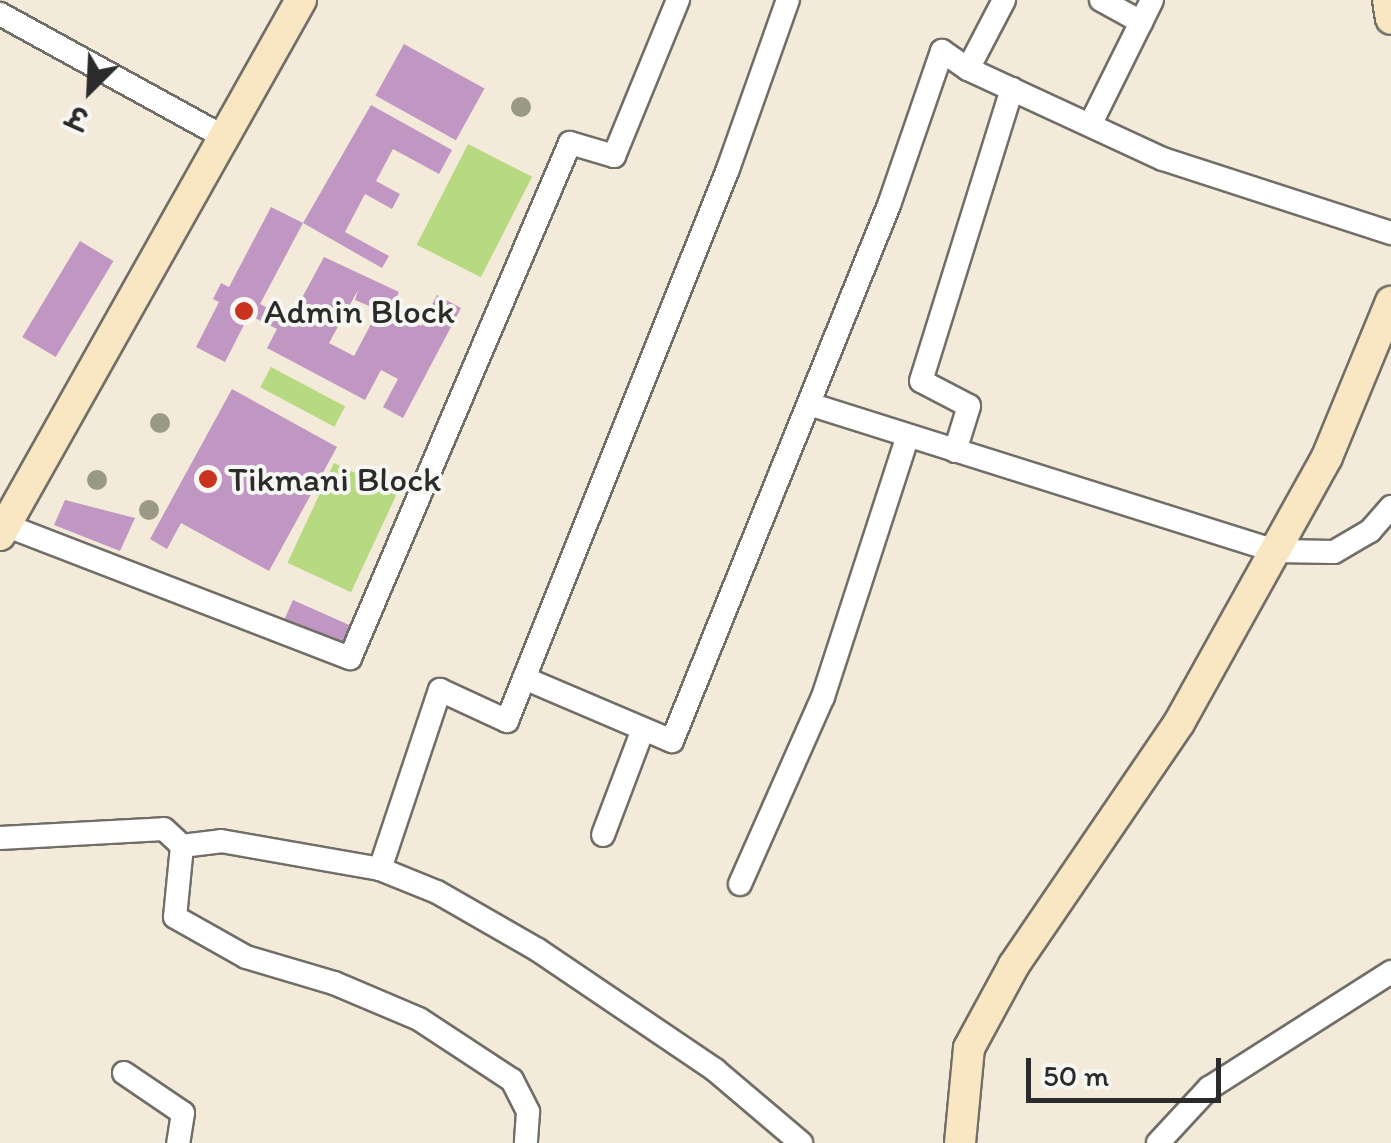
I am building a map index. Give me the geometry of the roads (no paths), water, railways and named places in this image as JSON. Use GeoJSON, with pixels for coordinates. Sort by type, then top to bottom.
{"type":"FeatureCollection","features":[{"type":"Feature","properties":{"kind":"street"},"geometry":{"type":"LineString","coordinates":[[301,0],[113,342],[4,519],[350,658],[570,142],[614,156],[678,0]]}},
{"type":"Feature","properties":{"kind":"street"},"geometry":{"type":"LineString","coordinates":[[380,870],[440,690],[507,720],[728,169],[788,0]]}},
{"type":"Feature","properties":{"kind":"street"},"geometry":{"type":"LineString","coordinates":[[968,69],[1004,0]]}},
{"type":"Feature","properties":{"kind":"street"},"geometry":{"type":"LineString","coordinates":[[1101,0],[1141,22]]}},
{"type":"Feature","properties":{"kind":"street"},"geometry":{"type":"LineString","coordinates":[[1091,123],[1152,0]]}},
{"type":"Feature","properties":{"kind":"street"},"geometry":{"type":"LineString","coordinates":[[1388,0],[1391,18]]}},
{"type":"Feature","properties":{"kind":"street"},"geometry":{"type":"LineString","coordinates":[[0,14],[224,137]]}},
{"type":"Feature","properties":{"kind":"street"},"geometry":{"type":"LineString","coordinates":[[524,678],[672,741],[809,404],[942,51],[968,69],[1163,159],[1391,233]]}},
{"type":"Feature","properties":{"kind":"street"},"geometry":{"type":"LineString","coordinates":[[955,451],[970,406],[921,381],[1012,90]]}},
{"type":"Feature","properties":{"kind":"street"},"geometry":{"type":"LineString","coordinates":[[960,1143],[969,1048],[1014,965],[1179,723],[1327,457],[1391,302]]}},
{"type":"Feature","properties":{"kind":"street"},"geometry":{"type":"LineString","coordinates":[[809,404],[1275,551],[1334,552],[1370,531],[1391,507]]}},
{"type":"Feature","properties":{"kind":"street"},"geometry":{"type":"LineString","coordinates":[[740,884],[823,697],[908,436]]}},
{"type":"Feature","properties":{"kind":"street"},"geometry":{"type":"LineString","coordinates":[[602,835],[642,729]]}},
{"type":"Feature","properties":{"kind":"street"},"geometry":{"type":"LineString","coordinates":[[0,838],[164,829],[182,846]]}},
{"type":"Feature","properties":{"kind":"street"},"geometry":{"type":"LineString","coordinates":[[182,846],[220,841],[380,870],[437,892],[538,950],[716,1070],[801,1143]]}},
{"type":"Feature","properties":{"kind":"street"},"geometry":{"type":"LineString","coordinates":[[182,846],[175,917],[246,957],[334,983],[419,1019],[512,1080],[528,1112],[526,1143]]}},
{"type":"Feature","properties":{"kind":"street"},"geometry":{"type":"LineString","coordinates":[[1158,1143],[1209,1088],[1391,972]]}},
{"type":"Feature","properties":{"kind":"street"},"geometry":{"type":"LineString","coordinates":[[124,1073],[183,1113],[178,1143]]}},
{"type":"Feature","properties":{"kind":"place","name":"Admin Block"},"geometry":{"type":"Point","coordinates":[244,311]}},
{"type":"Feature","properties":{"kind":"place","name":"Tikmani Block"},"geometry":{"type":"Point","coordinates":[208,479]}}]}
